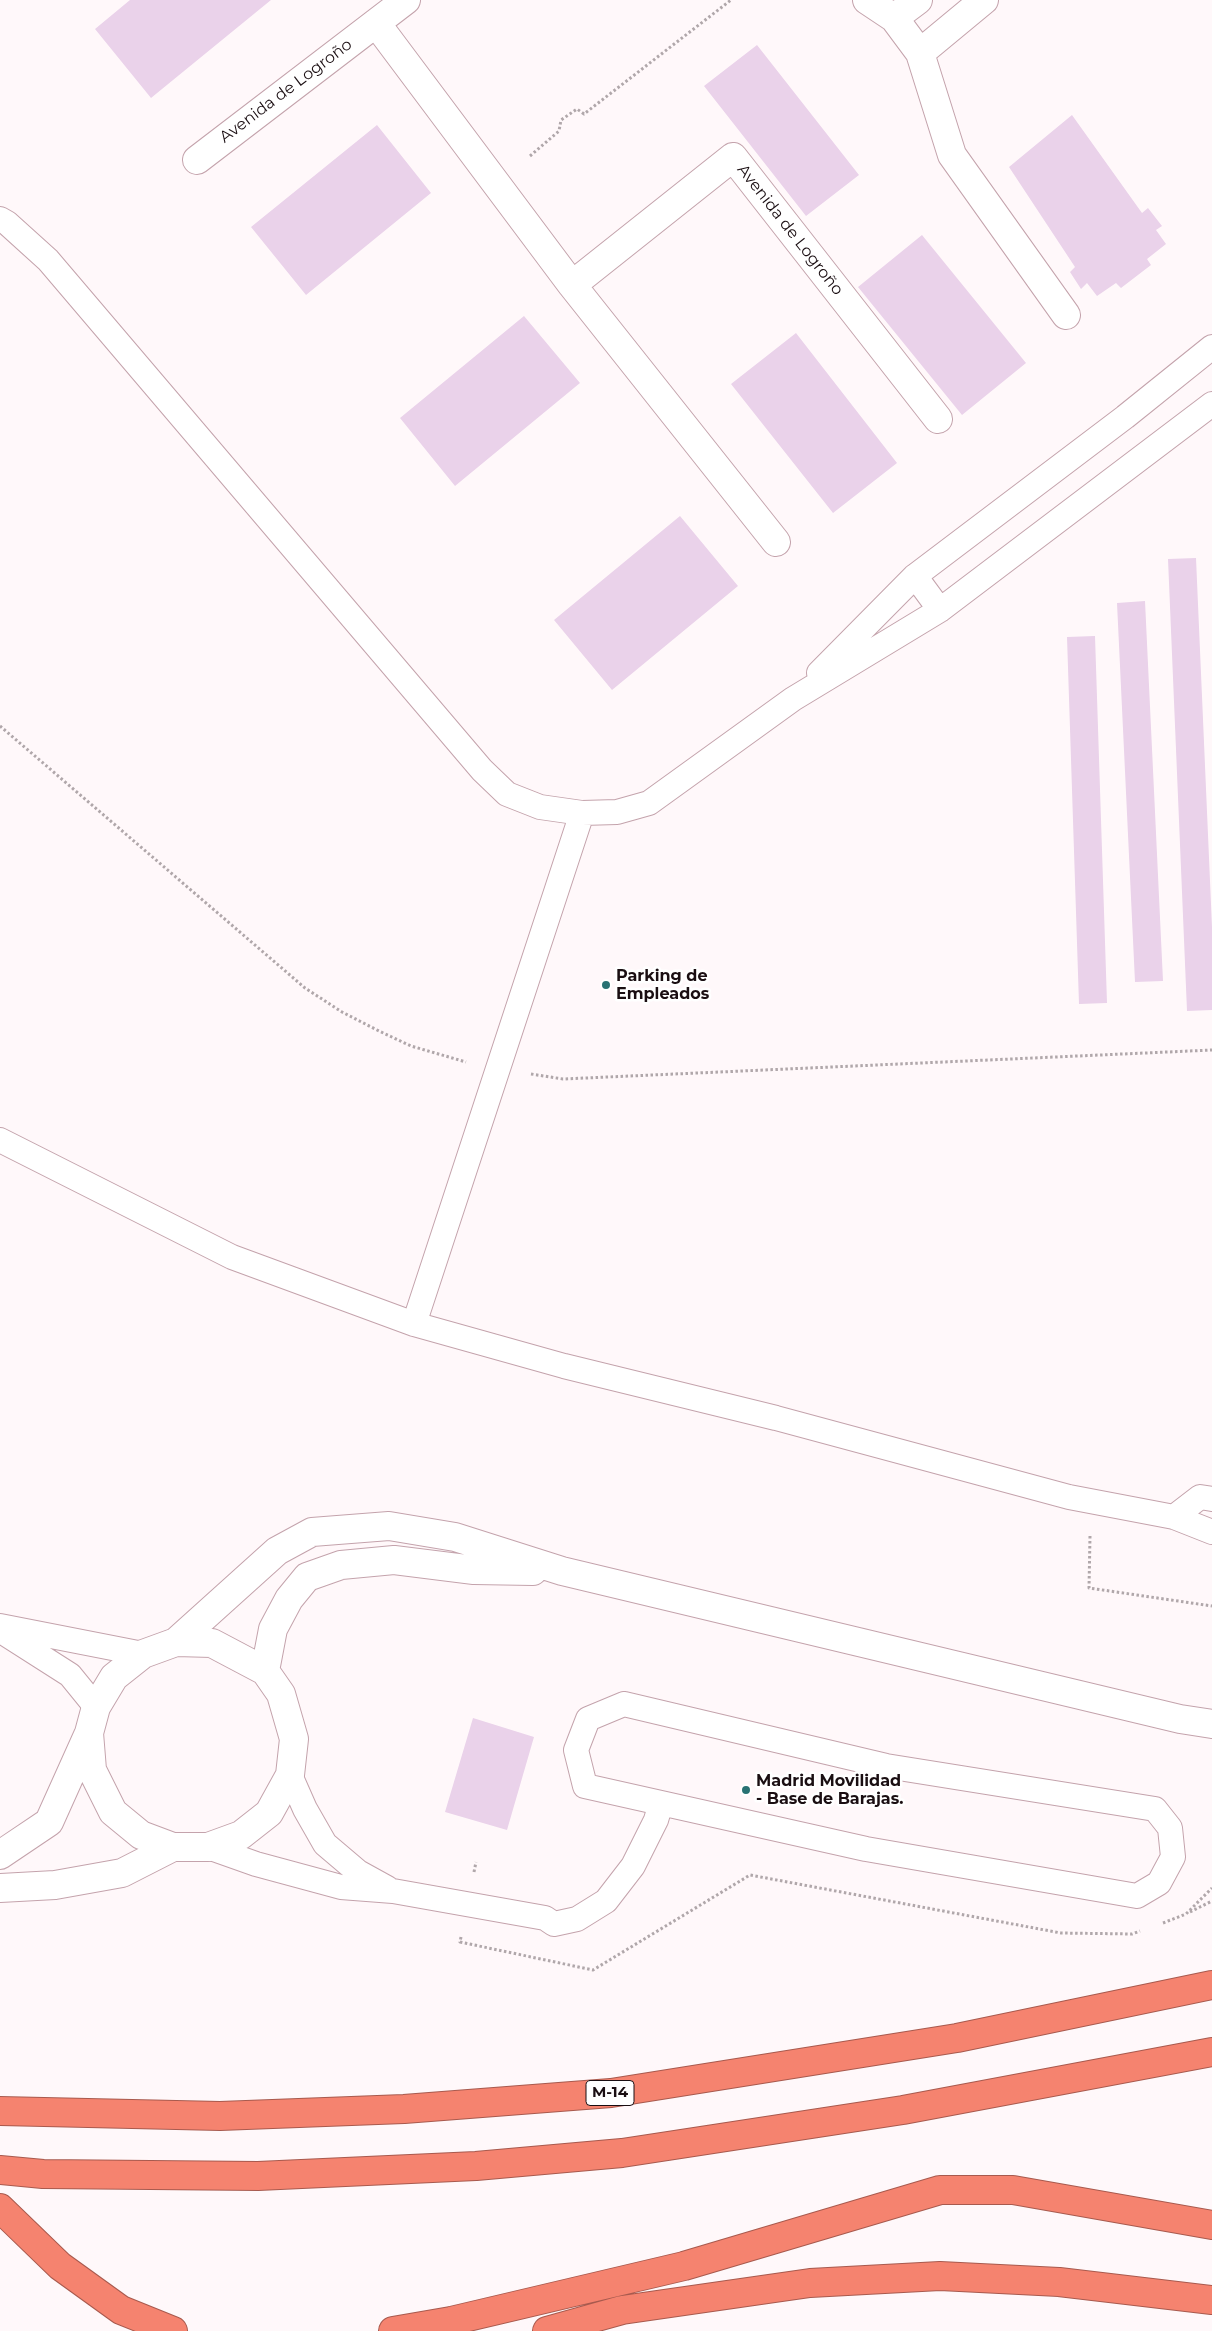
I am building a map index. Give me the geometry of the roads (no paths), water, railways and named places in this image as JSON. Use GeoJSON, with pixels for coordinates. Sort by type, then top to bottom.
{"type":"FeatureCollection","features":[{"type":"Feature","properties":{"kind":"highway","name":"M-14"},"geometry":{"type":"LineString","coordinates":[[0,2112],[220,2116],[404,2109],[611,2093],[957,2038],[1212,1985]]}},
{"type":"Feature","properties":{"kind":"highway"},"geometry":{"type":"LineString","coordinates":[[0,2170],[43,2174],[258,2176],[476,2166],[622,2153],[903,2110],[1212,2052]]}},
{"type":"Feature","properties":{"kind":"highway"},"geometry":{"type":"LineString","coordinates":[[393,2331],[451,2322],[684,2266],[940,2190],[1013,2190],[1212,2224]]}},
{"type":"Feature","properties":{"kind":"highway"},"geometry":{"type":"LineString","coordinates":[[0,2208],[60,2266],[121,2310],[173,2331]]}},
{"type":"Feature","properties":{"kind":"highway"},"geometry":{"type":"LineString","coordinates":[[547,2331],[622,2310],[810,2283],[940,2276],[1059,2282],[1212,2300]]}},
{"type":"Feature","properties":{"kind":"street","name":"Avenida de Logroño"},"geometry":{"type":"LineString","coordinates":[[196,160],[406,0]]}},
{"type":"Feature","properties":{"kind":"street"},"geometry":{"type":"LineString","coordinates":[[867,0],[894,18],[920,52],[952,156],[1066,315]]}},
{"type":"Feature","properties":{"kind":"street"},"geometry":{"type":"LineString","coordinates":[[894,18],[918,0]]}},
{"type":"Feature","properties":{"kind":"street"},"geometry":{"type":"LineString","coordinates":[[920,52],[984,0]]}},
{"type":"Feature","properties":{"kind":"street"},"geometry":{"type":"LineString","coordinates":[[376,23],[572,285],[776,542]]}},
{"type":"Feature","properties":{"kind":"street","name":"Avenida de Logroño"},"geometry":{"type":"LineString","coordinates":[[572,285],[733,157],[938,419]]}},
{"type":"Feature","properties":{"kind":"street"},"geometry":{"type":"LineString","coordinates":[[176,1642],[277,1551],[312,1532],[388,1526],[455,1537],[562,1571],[1180,1720],[1212,1724]]}},
{"type":"Feature","properties":{"kind":"street"},"geometry":{"type":"LineString","coordinates":[[265,1671],[273,1629],[288,1599],[307,1576],[341,1565],[394,1560],[474,1570],[562,1571]]}},
{"type":"Feature","properties":{"kind":"street"},"geometry":{"type":"LineString","coordinates":[[0,1855],[49,1822],[89,1733],[96,1707],[114,1677],[143,1654],[176,1642],[212,1643],[265,1671],[281,1694],[294,1739],[290,1774],[270,1813],[241,1835],[208,1847],[173,1847],[141,1835],[113,1812],[92,1770],[89,1733]]}},
{"type":"Feature","properties":{"kind":"street"},"geometry":{"type":"LineString","coordinates":[[0,1888],[55,1885],[122,1873],[173,1847]]}},
{"type":"Feature","properties":{"kind":"lane"},"geometry":{"type":"LineString","coordinates":[[0,219],[7,223],[48,260],[482,770],[507,794],[540,807],[582,813],[617,812],[649,803],[793,699],[940,610],[1212,404]]}},
{"type":"Feature","properties":{"kind":"lane"},"geometry":{"type":"LineString","coordinates":[[793,699],[914,576],[1125,417],[1212,347]]}},
{"type":"Feature","properties":{"kind":"lane"},"geometry":{"type":"LineString","coordinates":[[914,576],[940,610]]}},
{"type":"Feature","properties":{"kind":"lane"},"geometry":{"type":"LineString","coordinates":[[414,1324],[582,813]]}},
{"type":"Feature","properties":{"kind":"lane"},"geometry":{"type":"LineString","coordinates":[[0,1140],[232,1257],[414,1324],[564,1366],[767,1416],[1069,1497],[1174,1517],[1212,1532]]}},
{"type":"Feature","properties":{"kind":"lane"},"geometry":{"type":"LineString","coordinates":[[1174,1517],[1206,1498]]}},
{"type":"Feature","properties":{"kind":"lane"},"geometry":{"type":"LineString","coordinates":[[0,1626],[143,1654]]}},
{"type":"Feature","properties":{"kind":"lane"},"geometry":{"type":"LineString","coordinates":[[0,1630],[70,1675],[96,1707]]}},
{"type":"Feature","properties":{"kind":"lane"},"geometry":{"type":"LineString","coordinates":[[624,1704],[886,1766],[1156,1809],[1170,1828],[1173,1857],[1159,1883],[1137,1896],[866,1849],[662,1803],[585,1786],[576,1750],[588,1719],[624,1704]]}},
{"type":"Feature","properties":{"kind":"lane"},"geometry":{"type":"LineString","coordinates":[[290,1774],[305,1809],[325,1844],[358,1872],[393,1891]]}},
{"type":"Feature","properties":{"kind":"lane"},"geometry":{"type":"LineString","coordinates":[[208,1847],[256,1864],[341,1887],[393,1891],[545,1918],[554,1924],[577,1919],[606,1902],[633,1866],[656,1820],[662,1803]]}},
{"type":"Feature","properties":{"kind":"place","name":"Parking de Empleados"},"geometry":{"type":"Point","coordinates":[606,985]}},
{"type":"Feature","properties":{"kind":"place","name":"Madrid Movilidad - Base de Barajas."},"geometry":{"type":"Point","coordinates":[746,1790]}}]}
